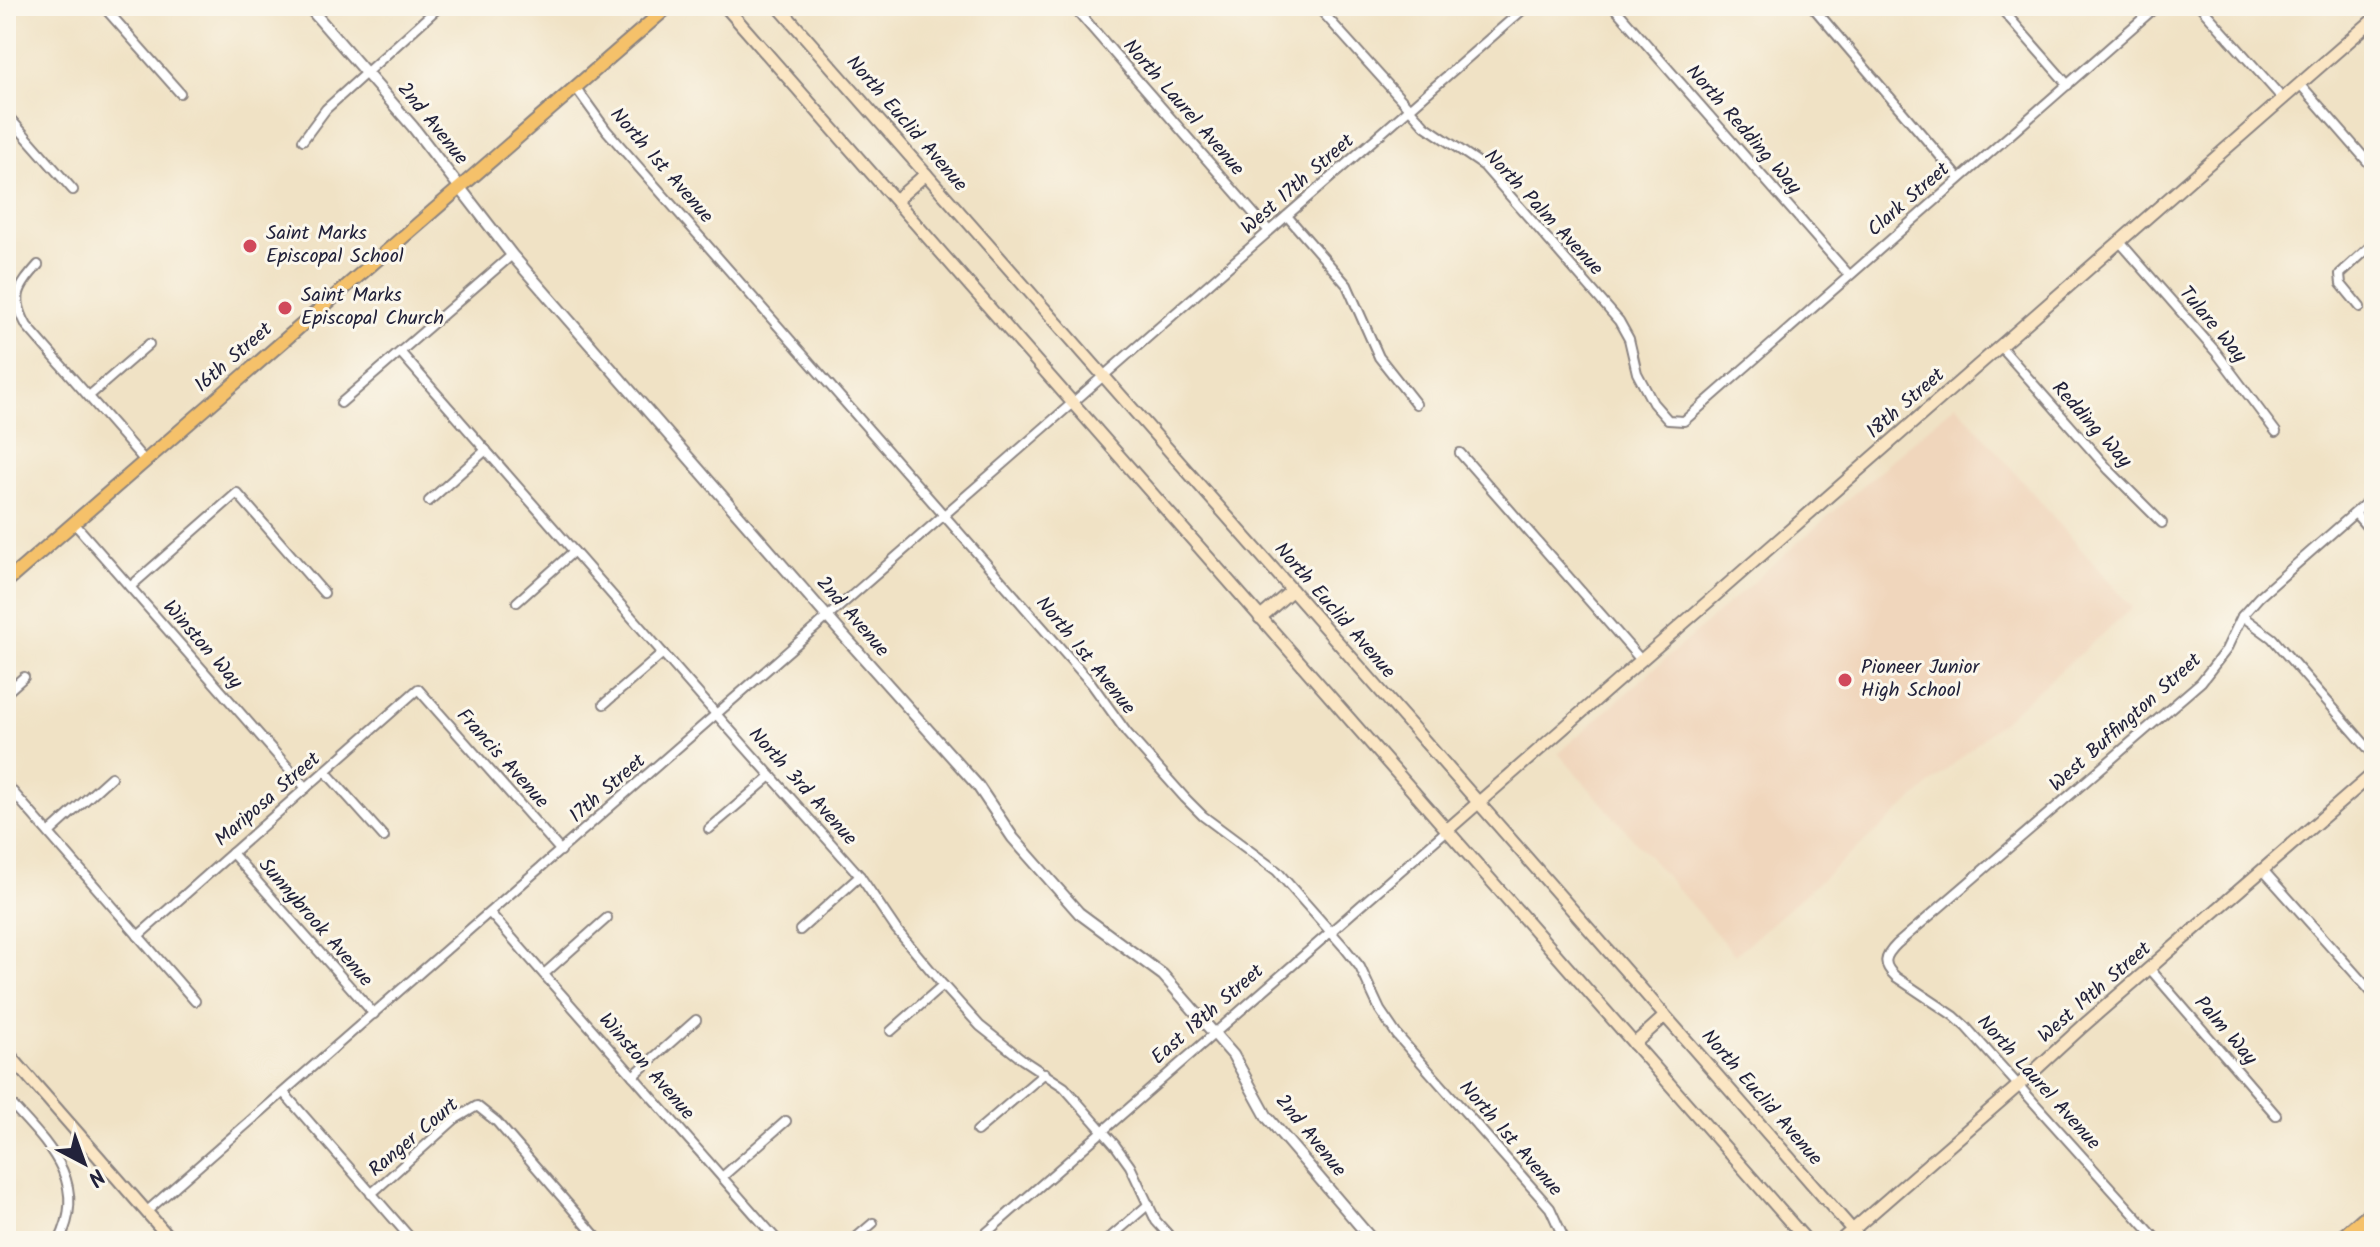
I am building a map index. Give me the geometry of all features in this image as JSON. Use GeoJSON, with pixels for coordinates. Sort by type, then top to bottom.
{"type":"FeatureCollection","features":[{"type":"Feature","properties":{"kind":"highway"},"geometry":{"type":"LineString","coordinates":[[2339,1241],[2374,1210]]}},
{"type":"Feature","properties":{"kind":"main road","name":"16th Street"},"geometry":{"type":"LineString","coordinates":[[6,582],[669,6]]}},
{"type":"Feature","properties":{"kind":"main road"},"geometry":{"type":"LineString","coordinates":[[725,6],[1807,1241]]}},
{"type":"Feature","properties":{"kind":"main road","name":"North Euclid Avenue"},"geometry":{"type":"LineString","coordinates":[[778,6],[1862,1241]]}},
{"type":"Feature","properties":{"kind":"main road","name":"18th Street"},"geometry":{"type":"LineString","coordinates":[[1463,816],[2374,19]]}},
{"type":"Feature","properties":{"kind":"main road"},"geometry":{"type":"LineString","coordinates":[[896,200],[926,174]]}},
{"type":"Feature","properties":{"kind":"main road"},"geometry":{"type":"LineString","coordinates":[[1260,618],[1292,590]]}},
{"type":"Feature","properties":{"kind":"main road","name":"West 19th Street"},"geometry":{"type":"LineString","coordinates":[[1840,1241],[2374,773]]}},
{"type":"Feature","properties":{"kind":"main road","name":"East 18th Street"},"geometry":{"type":"LineString","coordinates":[[1446,831],[1463,816]]}},
{"type":"Feature","properties":{"kind":"main road"},"geometry":{"type":"LineString","coordinates":[[1634,1044],[1665,1016]]}},
{"type":"Feature","properties":{"kind":"main road"},"geometry":{"type":"LineString","coordinates":[[6,1051],[172,1241]]}},
{"type":"Feature","properties":{"kind":"street"},"geometry":{"type":"LineString","coordinates":[[103,6],[180,93]]}},
{"type":"Feature","properties":{"kind":"street","name":"2nd Avenue"},"geometry":{"type":"LineString","coordinates":[[308,6],[413,127],[512,255],[978,786],[1013,838],[1079,913],[1163,975],[1233,1055],[1267,1117],[1373,1241]]}},
{"type":"Feature","properties":{"kind":"street"},"geometry":{"type":"LineString","coordinates":[[303,140],[326,109],[440,6]]}},
{"type":"Feature","properties":{"kind":"street","name":"North Laurel Avenue"},"geometry":{"type":"LineString","coordinates":[[1073,6],[1269,231]]}},
{"type":"Feature","properties":{"kind":"street","name":"North Palm Avenue"},"geometry":{"type":"LineString","coordinates":[[1317,6],[1425,126],[1484,166],[1619,321],[1629,339],[1637,373],[1661,413],[1668,420],[1684,421]]}},
{"type":"Feature","properties":{"kind":"street","name":"West 17th Street"},"geometry":{"type":"LineString","coordinates":[[1090,389],[1527,6]]}},
{"type":"Feature","properties":{"kind":"street","name":"North Redding Way"},"geometry":{"type":"LineString","coordinates":[[1613,6],[1849,275]]}},
{"type":"Feature","properties":{"kind":"street"},"geometry":{"type":"LineString","coordinates":[[1812,6],[1959,178]]}},
{"type":"Feature","properties":{"kind":"street"},"geometry":{"type":"LineString","coordinates":[[1999,6],[2068,85]]}},
{"type":"Feature","properties":{"kind":"street","name":"Clark Street"},"geometry":{"type":"LineString","coordinates":[[1684,421],[2157,6]]}},
{"type":"Feature","properties":{"kind":"street"},"geometry":{"type":"LineString","coordinates":[[2200,6],[2283,99]]}},
{"type":"Feature","properties":{"kind":"street"},"geometry":{"type":"LineString","coordinates":[[2300,84],[2374,169]]}},
{"type":"Feature","properties":{"kind":"street","name":"North 1st Avenue"},"geometry":{"type":"LineString","coordinates":[[576,88],[607,131],[1091,683],[1127,733],[1185,798],[1203,816],[1277,871],[1331,932],[1360,967],[1380,1010],[1397,1035],[1550,1208],[1565,1241]]}},
{"type":"Feature","properties":{"kind":"street"},"geometry":{"type":"LineString","coordinates":[[6,114],[73,190]]}},
{"type":"Feature","properties":{"kind":"street"},"geometry":{"type":"LineString","coordinates":[[1287,216],[1347,285],[1379,357],[1416,404]]}},
{"type":"Feature","properties":{"kind":"street","name":"Tulare Way"},"geometry":{"type":"LineString","coordinates":[[2120,242],[2216,352],[2276,432]]}},
{"type":"Feature","properties":{"kind":"street"},"geometry":{"type":"LineString","coordinates":[[2360,307],[2341,284],[2340,274],[2374,243]]}},
{"type":"Feature","properties":{"kind":"street"},"geometry":{"type":"LineString","coordinates":[[341,403],[512,255]]}},
{"type":"Feature","properties":{"kind":"street"},"geometry":{"type":"LineString","coordinates":[[38,265],[21,284],[17,299],[27,326],[145,461]]}},
{"type":"Feature","properties":{"kind":"street"},"geometry":{"type":"LineString","coordinates":[[89,396],[149,344]]}},
{"type":"Feature","properties":{"kind":"street","name":"Redding Way"},"geometry":{"type":"LineString","coordinates":[[2000,346],[2109,470],[2162,523]]}},
{"type":"Feature","properties":{"kind":"street","name":"North 3rd Avenue"},"geometry":{"type":"LineString","coordinates":[[401,353],[860,876],[896,929],[943,985],[980,1026],[1064,1087],[1103,1131],[1130,1166],[1156,1221],[1174,1241]]}},
{"type":"Feature","properties":{"kind":"street","name":"17th Street"},"geometry":{"type":"LineString","coordinates":[[146,1212],[1090,389]]}},
{"type":"Feature","properties":{"kind":"street"},"geometry":{"type":"LineString","coordinates":[[429,501],[486,450]]}},
{"type":"Feature","properties":{"kind":"street"},"geometry":{"type":"LineString","coordinates":[[1460,453],[1641,660]]}},
{"type":"Feature","properties":{"kind":"street"},"geometry":{"type":"LineString","coordinates":[[130,587],[237,493],[324,593]]}},
{"type":"Feature","properties":{"kind":"street","name":"West Buffington Street"},"geometry":{"type":"LineString","coordinates":[[1886,960],[1888,952],[1897,944],[2201,682],[2226,650],[2242,616],[2259,597],[2374,496]]}},
{"type":"Feature","properties":{"kind":"street"},"geometry":{"type":"LineString","coordinates":[[2355,513],[2374,535]]}},
{"type":"Feature","properties":{"kind":"street","name":"Winston Way"},"geometry":{"type":"LineString","coordinates":[[74,523],[306,788]]}},
{"type":"Feature","properties":{"kind":"street"},"geometry":{"type":"LineString","coordinates":[[517,602],[574,551]]}},
{"type":"Feature","properties":{"kind":"street"},"geometry":{"type":"LineString","coordinates":[[2242,616],[2272,638],[2374,755]]}},
{"type":"Feature","properties":{"kind":"street"},"geometry":{"type":"LineString","coordinates":[[604,704],[663,653]]}},
{"type":"Feature","properties":{"kind":"street"},"geometry":{"type":"LineString","coordinates":[[6,693],[24,677]]}},
{"type":"Feature","properties":{"kind":"street","name":"Mariposa Street"},"geometry":{"type":"LineString","coordinates":[[138,936],[418,689]]}},
{"type":"Feature","properties":{"kind":"street","name":"Francis Avenue"},"geometry":{"type":"LineString","coordinates":[[418,689],[561,851]]}},
{"type":"Feature","properties":{"kind":"street"},"geometry":{"type":"LineString","coordinates":[[325,771],[384,837]]}},
{"type":"Feature","properties":{"kind":"street"},"geometry":{"type":"LineString","coordinates":[[709,829],[771,776]]}},
{"type":"Feature","properties":{"kind":"street"},"geometry":{"type":"LineString","coordinates":[[49,833],[111,777]]}},
{"type":"Feature","properties":{"kind":"street"},"geometry":{"type":"LineString","coordinates":[[6,784],[195,1001]]}},
{"type":"Feature","properties":{"kind":"street","name":"East 18th Street"},"geometry":{"type":"LineString","coordinates":[[977,1241],[1446,831]]}},
{"type":"Feature","properties":{"kind":"street","name":"Sunnybrook Avenue"},"geometry":{"type":"LineString","coordinates":[[232,853],[374,1014]]}},
{"type":"Feature","properties":{"kind":"street"},"geometry":{"type":"LineString","coordinates":[[2263,870],[2374,995]]}},
{"type":"Feature","properties":{"kind":"street"},"geometry":{"type":"LineString","coordinates":[[800,930],[860,876]]}},
{"type":"Feature","properties":{"kind":"street","name":"Winston Avenue"},"geometry":{"type":"LineString","coordinates":[[490,913],[778,1241]]}},
{"type":"Feature","properties":{"kind":"street"},"geometry":{"type":"LineString","coordinates":[[544,974],[607,918]]}},
{"type":"Feature","properties":{"kind":"street","name":"North Laurel Avenue"},"geometry":{"type":"LineString","coordinates":[[1886,960],[1887,969],[1896,977],[1966,1027],[2158,1241]]}},
{"type":"Feature","properties":{"kind":"street","name":"Palm Way"},"geometry":{"type":"LineString","coordinates":[[2150,969],[2276,1115]]}},
{"type":"Feature","properties":{"kind":"street"},"geometry":{"type":"LineString","coordinates":[[891,1031],[943,985]]}},
{"type":"Feature","properties":{"kind":"street"},"geometry":{"type":"LineString","coordinates":[[633,1076],[696,1020]]}},
{"type":"Feature","properties":{"kind":"street"},"geometry":{"type":"LineString","coordinates":[[977,1131],[1045,1073]]}},
{"type":"Feature","properties":{"kind":"street"},"geometry":{"type":"LineString","coordinates":[[284,1093],[413,1241]]}},
{"type":"Feature","properties":{"kind":"street"},"geometry":{"type":"LineString","coordinates":[[6,1098],[53,1152],[62,1167],[69,1201],[67,1220],[59,1241]]}},
{"type":"Feature","properties":{"kind":"street","name":"Ranger Court"},"geometry":{"type":"LineString","coordinates":[[371,1194],[455,1119],[477,1106],[497,1122],[600,1241]]}},
{"type":"Feature","properties":{"kind":"street"},"geometry":{"type":"LineString","coordinates":[[722,1177],[786,1121]]}},
{"type":"Feature","properties":{"kind":"street"},"geometry":{"type":"LineString","coordinates":[[1106,1241],[1149,1204]]}},
{"type":"Feature","properties":{"kind":"street"},"geometry":{"type":"LineString","coordinates":[[852,1241],[873,1223]]}},
{"type":"Feature","properties":{"kind":"shaded area","name":"Pioneer Junior High School"},"geometry":{"type":"Polygon","coordinates":[[[1956,404],[2132,608],[1735,955],[1558,753],[1956,404]]]}},
{"type":"Feature","properties":{"kind":"place","name":"Saint Marks Episcopal School"},"geometry":{"type":"Point","coordinates":[250,246]}},
{"type":"Feature","properties":{"kind":"place","name":"Saint Marks Episcopal Church"},"geometry":{"type":"Point","coordinates":[285,308]}},
{"type":"Feature","properties":{"kind":"place","name":"Pioneer Junior High School"},"geometry":{"type":"Point","coordinates":[1845,680]}}]}
